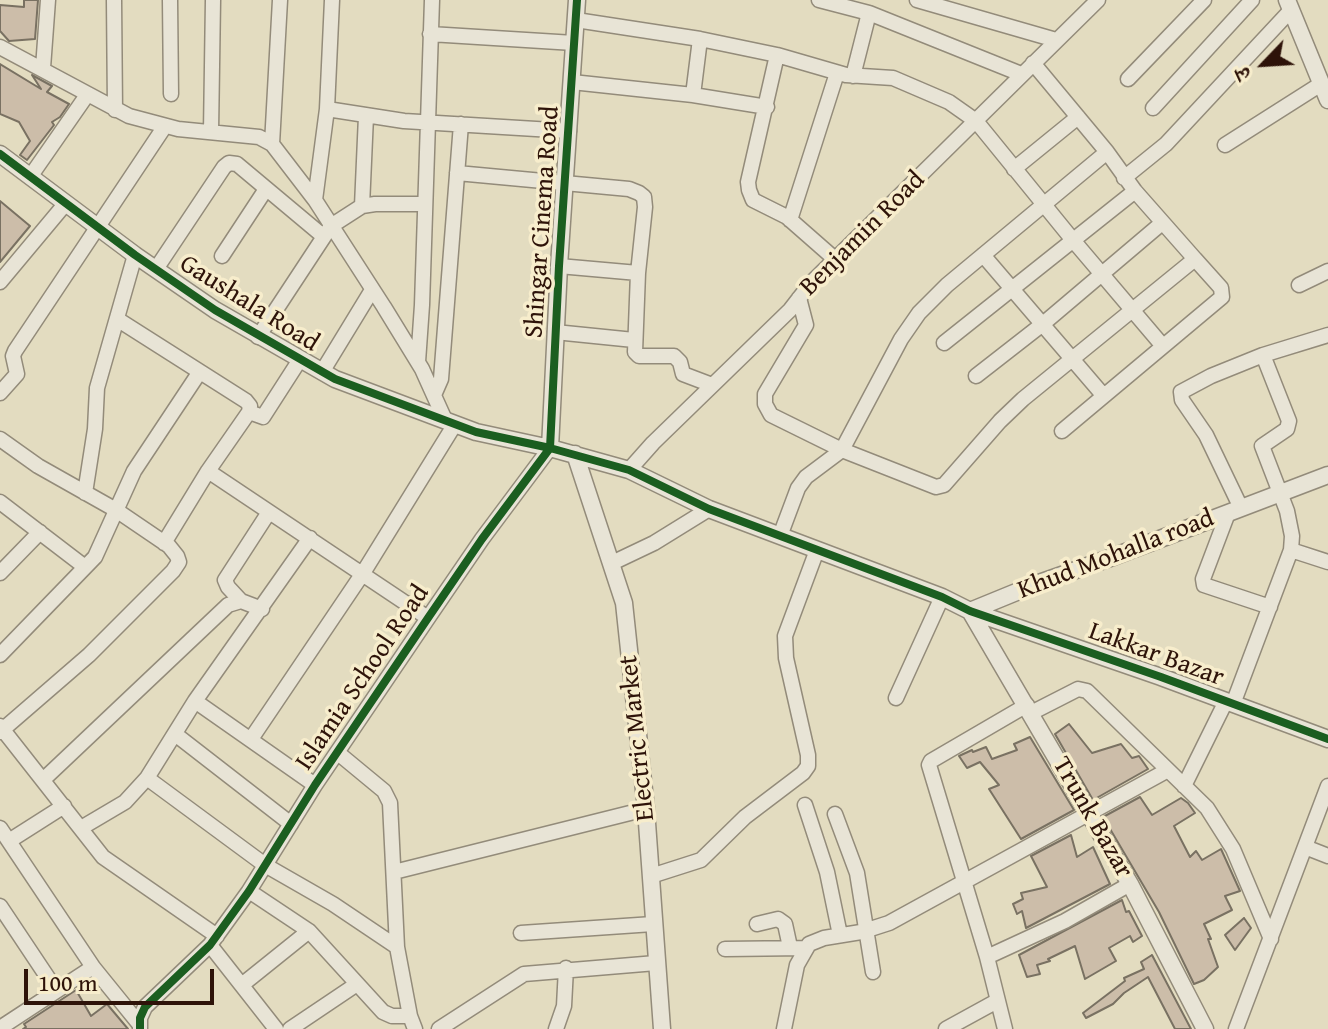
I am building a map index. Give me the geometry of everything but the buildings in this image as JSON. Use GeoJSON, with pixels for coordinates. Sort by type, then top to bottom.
{"type":"FeatureCollection","features":[{"type":"Feature","properties":{"kind":"street"},"geometry":{"type":"LineString","coordinates":[[43,68],[48,0]]}},
{"type":"Feature","properties":{"kind":"street"},"geometry":{"type":"LineString","coordinates":[[114,0],[115,110]]}},
{"type":"Feature","properties":{"kind":"street"},"geometry":{"type":"LineString","coordinates":[[170,0],[171,94]]}},
{"type":"Feature","properties":{"kind":"street"},"geometry":{"type":"LineString","coordinates":[[211,132],[213,0]]}},
{"type":"Feature","properties":{"kind":"street"},"geometry":{"type":"LineString","coordinates":[[272,144],[280,0]]}},
{"type":"Feature","properties":{"kind":"street"},"geometry":{"type":"LineString","coordinates":[[315,200],[327,109],[332,0]]}},
{"type":"Feature","properties":{"kind":"street"},"geometry":{"type":"LineString","coordinates":[[417,362],[422,305],[432,0]]}},
{"type":"Feature","properties":{"kind":"street","name":"Shingar Cinema Road"},"geometry":{"type":"LineString","coordinates":[[550,448],[577,0]]}},
{"type":"Feature","properties":{"kind":"street"},"geometry":{"type":"LineString","coordinates":[[819,0],[869,13],[1021,74]]}},
{"type":"Feature","properties":{"kind":"street"},"geometry":{"type":"LineString","coordinates":[[917,0],[1056,40]]}},
{"type":"Feature","properties":{"kind":"street","name":"Benjamin Road"},"geometry":{"type":"LineString","coordinates":[[629,470],[811,283],[1098,0]]}},
{"type":"Feature","properties":{"kind":"street"},"geometry":{"type":"LineString","coordinates":[[1128,79],[1204,0]]}},
{"type":"Feature","properties":{"kind":"street"},"geometry":{"type":"LineString","coordinates":[[1153,108],[1252,0]]}},
{"type":"Feature","properties":{"kind":"street"},"geometry":{"type":"LineString","coordinates":[[1124,178],[1166,144],[1289,5],[1325,92],[1225,145]]}},
{"type":"Feature","properties":{"kind":"street"},"geometry":{"type":"LineString","coordinates":[[853,76],[869,13]]}},
{"type":"Feature","properties":{"kind":"street"},"geometry":{"type":"LineString","coordinates":[[576,20],[700,39],[777,55],[853,76],[893,78],[949,102],[976,121],[1162,345]]}},
{"type":"Feature","properties":{"kind":"street"},"geometry":{"type":"LineString","coordinates":[[430,34],[574,43]]}},
{"type":"Feature","properties":{"kind":"street"},"geometry":{"type":"LineString","coordinates":[[693,95],[700,39]]}},
{"type":"Feature","properties":{"kind":"street"},"geometry":{"type":"LineString","coordinates":[[0,47],[115,110],[165,126],[259,137],[272,144],[315,200],[327,231],[372,290],[450,422],[363,573],[251,739]]}},
{"type":"Feature","properties":{"kind":"street"},"geometry":{"type":"LineString","coordinates":[[777,55],[748,182],[749,190],[753,200],[790,220],[836,260]]}},
{"type":"Feature","properties":{"kind":"street"},"geometry":{"type":"LineString","coordinates":[[1033,63],[1107,152],[1124,178],[1221,288],[1222,297],[1062,431]]}},
{"type":"Feature","properties":{"kind":"street"},"geometry":{"type":"LineString","coordinates":[[790,220],[837,73]]}},
{"type":"Feature","properties":{"kind":"street"},"geometry":{"type":"LineString","coordinates":[[572,82],[693,95],[767,107]]}},
{"type":"Feature","properties":{"kind":"street"},"geometry":{"type":"LineString","coordinates":[[30,177],[87,95]]}},
{"type":"Feature","properties":{"kind":"street"},"geometry":{"type":"LineString","coordinates":[[327,109],[426,123],[569,131]]}},
{"type":"Feature","properties":{"kind":"street"},"geometry":{"type":"LineString","coordinates":[[362,206],[366,116]]}},
{"type":"Feature","properties":{"kind":"street"},"geometry":{"type":"LineString","coordinates":[[1014,169],[1078,117]]}},
{"type":"Feature","properties":{"kind":"street"},"geometry":{"type":"LineString","coordinates":[[434,395],[441,379],[461,124]]}},
{"type":"Feature","properties":{"kind":"street"},"geometry":{"type":"LineString","coordinates":[[2,385],[17,374],[13,356],[15,351],[165,126]]}},
{"type":"Feature","properties":{"kind":"street"},"geometry":{"type":"LineString","coordinates":[[780,536],[802,482],[842,450],[901,339],[919,313],[983,255],[1107,152]]}},
{"type":"Feature","properties":{"kind":"street","name":"Gaushala Road"},"geometry":{"type":"LineString","coordinates":[[0,154],[135,255],[258,337],[322,372],[374,395],[450,422],[504,439],[575,454],[629,470],[709,509],[942,597]]}},
{"type":"Feature","properties":{"kind":"street"},"geometry":{"type":"LineString","coordinates":[[156,269],[227,164],[237,164],[266,189],[327,231]]}},
{"type":"Feature","properties":{"kind":"street"},"geometry":{"type":"LineString","coordinates":[[457,173],[629,189],[644,197],[635,352],[639,356],[674,356],[680,362],[683,374],[712,385]]}},
{"type":"Feature","properties":{"kind":"street"},"geometry":{"type":"LineString","coordinates":[[222,256],[266,189]]}},
{"type":"Feature","properties":{"kind":"street"},"geometry":{"type":"LineString","coordinates":[[944,343],[1135,191]]}},
{"type":"Feature","properties":{"kind":"street"},"geometry":{"type":"LineString","coordinates":[[0,282],[66,203]]}},
{"type":"Feature","properties":{"kind":"street"},"geometry":{"type":"LineString","coordinates":[[258,337],[327,231],[362,206],[425,204]]}},
{"type":"Feature","properties":{"kind":"street"},"geometry":{"type":"LineString","coordinates":[[976,376],[1162,223]]}},
{"type":"Feature","properties":{"kind":"street"},"geometry":{"type":"LineString","coordinates":[[85,493],[92,455],[97,388],[135,255]]}},
{"type":"Feature","properties":{"kind":"street"},"geometry":{"type":"LineString","coordinates":[[983,255],[1103,395]]}},
{"type":"Feature","properties":{"kind":"street"},"geometry":{"type":"LineString","coordinates":[[799,298],[806,325],[765,394],[765,404],[771,415],[842,450],[930,486],[940,486],[1010,411],[1195,259]]}},
{"type":"Feature","properties":{"kind":"street"},"geometry":{"type":"LineString","coordinates":[[559,266],[638,273]]}},
{"type":"Feature","properties":{"kind":"street"},"geometry":{"type":"LineString","coordinates":[[1299,285],[1328,271]]}},
{"type":"Feature","properties":{"kind":"street"},"geometry":{"type":"LineString","coordinates":[[322,372],[372,290]]}},
{"type":"Feature","properties":{"kind":"street"},"geometry":{"type":"LineString","coordinates":[[117,319],[250,406],[164,543]]}},
{"type":"Feature","properties":{"kind":"street"},"geometry":{"type":"LineString","coordinates":[[555,332],[634,340]]}},
{"type":"Feature","properties":{"kind":"street"},"geometry":{"type":"LineString","coordinates":[[1270,607],[1204,585],[1203,579],[1234,510],[1206,435],[1181,394],[1203,380],[1263,355],[1328,335]]}},
{"type":"Feature","properties":{"kind":"street"},"geometry":{"type":"LineString","coordinates":[[1184,786],[1230,702],[1291,550],[1291,528],[1262,446],[1266,440],[1287,429],[1289,421],[1263,355]]}},
{"type":"Feature","properties":{"kind":"street"},"geometry":{"type":"LineString","coordinates":[[249,412],[263,417],[299,361]]}},
{"type":"Feature","properties":{"kind":"street"},"geometry":{"type":"LineString","coordinates":[[0,655],[100,548],[142,458],[199,373]]}},
{"type":"Feature","properties":{"kind":"street"},"geometry":{"type":"LineString","coordinates":[[0,439],[38,466],[116,510],[164,543],[179,562],[89,655],[1,729],[44,779],[103,857],[214,941],[276,1029]]}},
{"type":"Feature","properties":{"kind":"street","name":"Islamia School Road"},"geometry":{"type":"LineString","coordinates":[[140,1027],[145,1007],[214,941],[428,618],[550,448]]}},
{"type":"Feature","properties":{"kind":"street","name":"Electric Market"},"geometry":{"type":"LineString","coordinates":[[575,454],[624,603],[646,809],[662,1029]]}},
{"type":"Feature","properties":{"kind":"street"},"geometry":{"type":"LineString","coordinates":[[208,471],[428,618]]}},
{"type":"Feature","properties":{"kind":"street","name":"Khud Mohalla road"},"geometry":{"type":"LineString","coordinates":[[970,611],[1328,475]]}},
{"type":"Feature","properties":{"kind":"street"},"geometry":{"type":"LineString","coordinates":[[0,502],[85,567]]}},
{"type":"Feature","properties":{"kind":"street"},"geometry":{"type":"LineString","coordinates":[[612,563],[654,543],[709,509]]}},
{"type":"Feature","properties":{"kind":"street"},"geometry":{"type":"LineString","coordinates":[[262,609],[241,601],[225,584],[226,575],[269,512]]}},
{"type":"Feature","properties":{"kind":"street"},"geometry":{"type":"LineString","coordinates":[[0,573],[40,532]]}},
{"type":"Feature","properties":{"kind":"street"},"geometry":{"type":"LineString","coordinates":[[81,828],[125,802],[147,778],[195,701],[310,538]]}},
{"type":"Feature","properties":{"kind":"street"},"geometry":{"type":"LineString","coordinates":[[651,876],[701,860],[745,817],[808,766],[786,658],[785,636],[817,550]]}},
{"type":"Feature","properties":{"kind":"street"},"geometry":{"type":"LineString","coordinates":[[1291,550],[1328,562]]}},
{"type":"Feature","properties":{"kind":"street"},"geometry":{"type":"LineString","coordinates":[[896,698],[942,597],[970,611]]}},
{"type":"Feature","properties":{"kind":"street"},"geometry":{"type":"LineString","coordinates":[[44,779],[222,609],[241,601]]}},
{"type":"Feature","properties":{"kind":"street","name":"Lakkar Bazar"},"geometry":{"type":"LineString","coordinates":[[970,611],[1328,739]]}},
{"type":"Feature","properties":{"kind":"street","name":"Trunk Bazar"},"geometry":{"type":"LineString","coordinates":[[970,611],[1130,884],[1205,1029]]}},
{"type":"Feature","properties":{"kind":"street"},"geometry":{"type":"LineString","coordinates":[[1005,1029],[987,957],[929,765],[931,761],[1029,709],[1078,689],[1087,691],[1207,808],[1228,841],[1271,939]]}},
{"type":"Feature","properties":{"kind":"street"},"geometry":{"type":"LineString","coordinates":[[195,701],[315,785]]}},
{"type":"Feature","properties":{"kind":"street"},"geometry":{"type":"LineString","coordinates":[[175,734],[291,824]]}},
{"type":"Feature","properties":{"kind":"street"},"geometry":{"type":"LineString","coordinates":[[249,891],[309,931],[388,1015],[412,1022],[397,947],[392,815],[388,797],[338,753]]}},
{"type":"Feature","properties":{"kind":"street"},"geometry":{"type":"LineString","coordinates":[[725,949],[798,947],[889,923],[1168,770]]}},
{"type":"Feature","properties":{"kind":"street"},"geometry":{"type":"LineString","coordinates":[[147,778],[265,865],[333,904],[397,947]]}},
{"type":"Feature","properties":{"kind":"street"},"geometry":{"type":"LineString","coordinates":[[1236,1029],[1327,793]]}},
{"type":"Feature","properties":{"kind":"street"},"geometry":{"type":"LineString","coordinates":[[805,805],[827,872],[840,935]]}},
{"type":"Feature","properties":{"kind":"street"},"geometry":{"type":"LineString","coordinates":[[64,806],[4,835],[93,967],[140,1027]]}},
{"type":"Feature","properties":{"kind":"street"},"geometry":{"type":"LineString","coordinates":[[394,872],[646,809]]}},
{"type":"Feature","properties":{"kind":"street"},"geometry":{"type":"LineString","coordinates":[[835,814],[857,873],[873,972]]}},
{"type":"Feature","properties":{"kind":"street"},"geometry":{"type":"LineString","coordinates":[[1305,847],[1328,856]]}},
{"type":"Feature","properties":{"kind":"street"},"geometry":{"type":"LineString","coordinates":[[987,957],[1065,921],[1130,884]]}},
{"type":"Feature","properties":{"kind":"street"},"geometry":{"type":"LineString","coordinates":[[0,906],[56,990]]}},
{"type":"Feature","properties":{"kind":"street"},"geometry":{"type":"LineString","coordinates":[[757,924],[778,919],[785,924],[798,947],[784,1029]]}},
{"type":"Feature","properties":{"kind":"street"},"geometry":{"type":"LineString","coordinates":[[521,933],[653,924]]}},
{"type":"Feature","properties":{"kind":"street"},"geometry":{"type":"LineString","coordinates":[[243,984],[309,931]]}},
{"type":"Feature","properties":{"kind":"street"},"geometry":{"type":"LineString","coordinates":[[439,1029],[516,977],[532,972],[656,963]]}},
{"type":"Feature","properties":{"kind":"street"},"geometry":{"type":"LineString","coordinates":[[0,1028],[93,967]]}},
{"type":"Feature","properties":{"kind":"street"},"geometry":{"type":"LineString","coordinates":[[556,1029],[564,1006],[566,968]]}},
{"type":"Feature","properties":{"kind":"street"},"geometry":{"type":"LineString","coordinates":[[290,1029],[357,984]]}},
{"type":"Feature","properties":{"kind":"street"},"geometry":{"type":"LineString","coordinates":[[946,1029],[997,1001]]}},
{"type":"Feature","properties":{"kind":"cycle path"},"geometry":{"type":"LineString","coordinates":[[140,1029],[140,1018],[145,1007],[210,945],[249,891],[315,785],[428,618],[550,448],[577,0]]}},
{"type":"Feature","properties":{"kind":"cycle path"},"geometry":{"type":"LineString","coordinates":[[0,154],[135,255],[215,310],[335,379],[476,432],[629,470],[709,509],[942,597],[970,611],[1328,739]]}}]}
